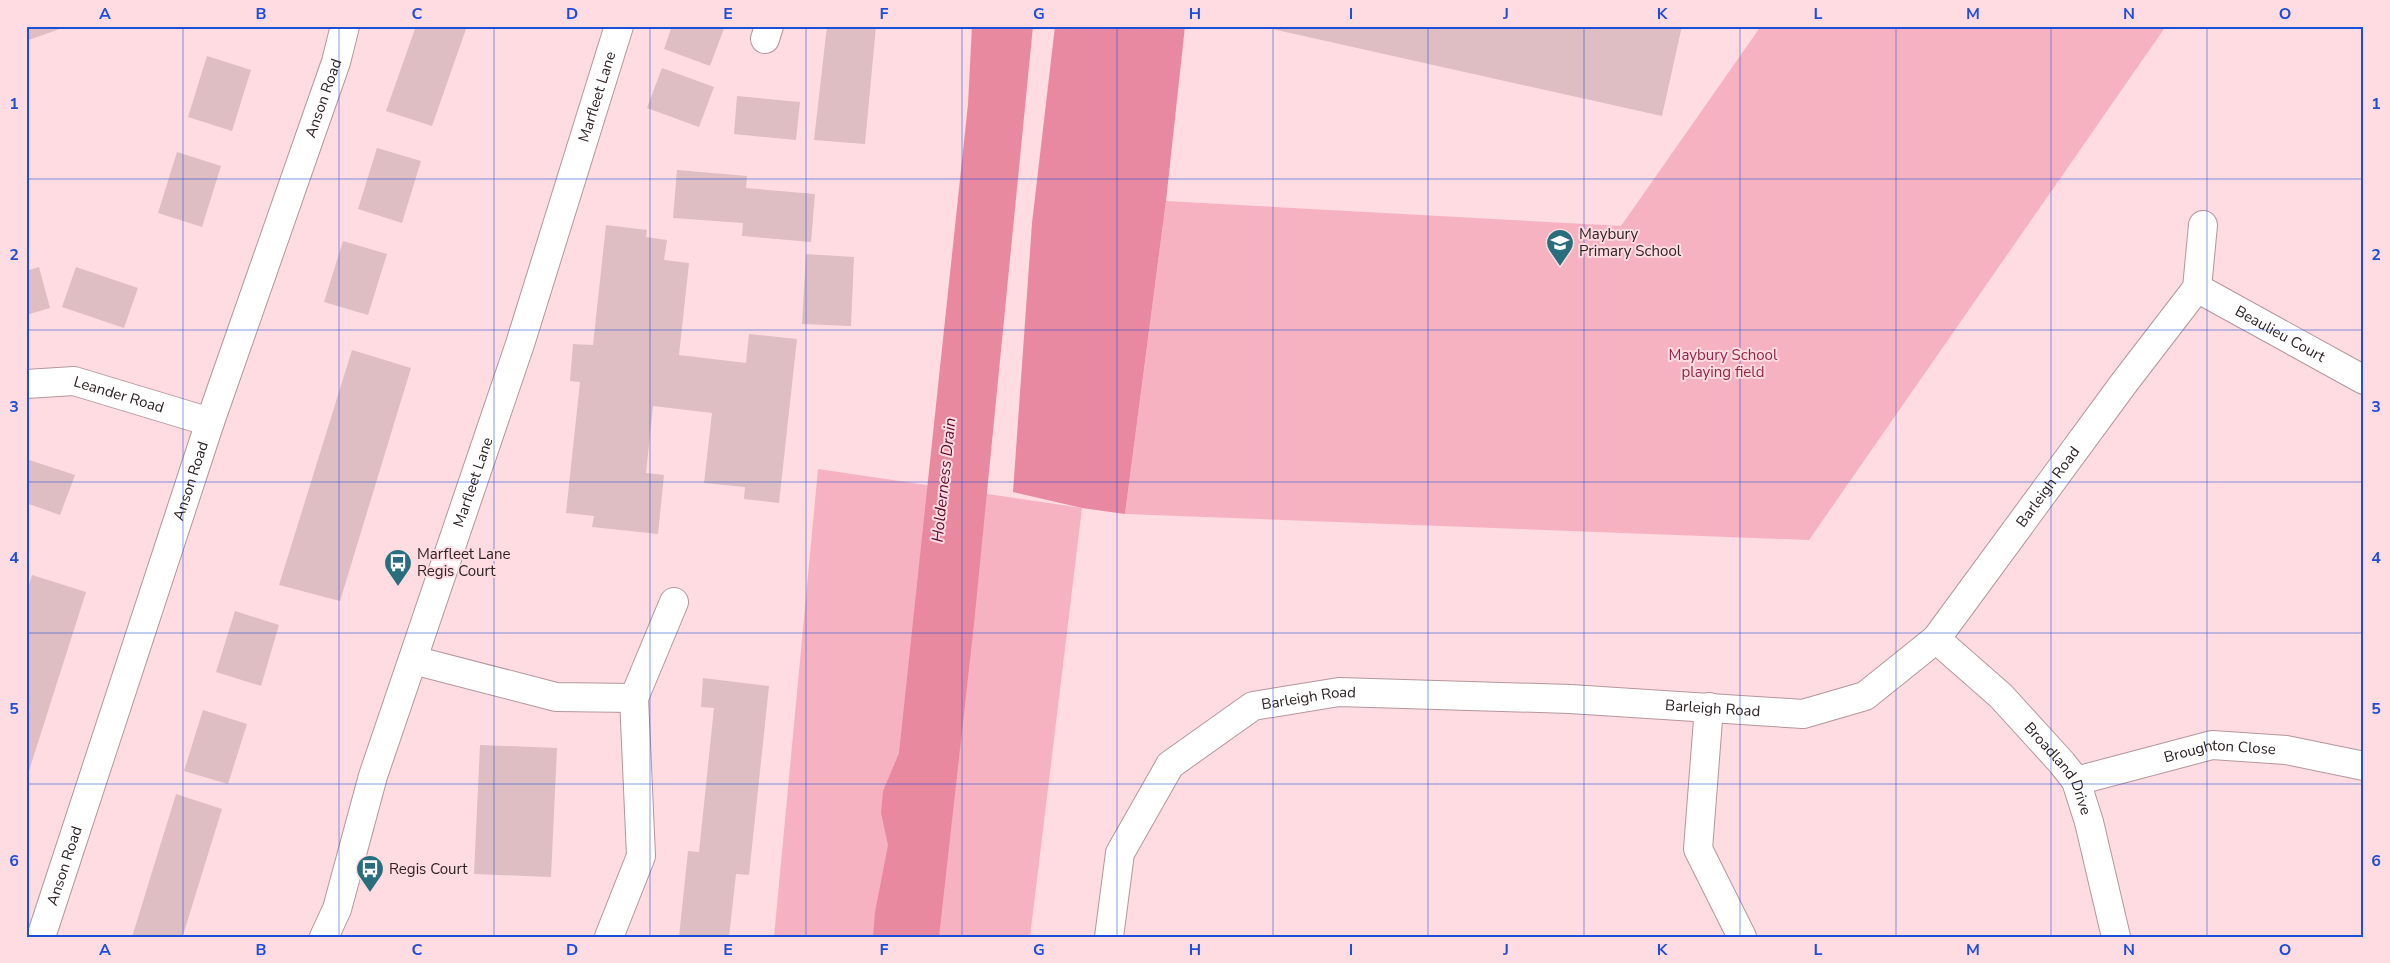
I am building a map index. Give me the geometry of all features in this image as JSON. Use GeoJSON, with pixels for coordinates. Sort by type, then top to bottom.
{"type":"FeatureCollection","features":[{"type":"Feature","properties":{"kind":"street","name":"Anson Road"},"geometry":{"type":"LineString","coordinates":[[41,937],[210,422],[336,62],[345,26]]}},
{"type":"Feature","properties":{"kind":"street","name":"Marfleet Lane"},"geometry":{"type":"LineString","coordinates":[[324,937],[337,909],[373,776],[520,344],[620,26]]}},
{"type":"Feature","properties":{"kind":"street"},"geometry":{"type":"LineString","coordinates":[[2197,288],[2202,224]]}},
{"type":"Feature","properties":{"kind":"street","name":"Beaulieu Court"},"geometry":{"type":"LineString","coordinates":[[2197,288],[2364,380]]}},
{"type":"Feature","properties":{"kind":"street","name":"Barleigh Road"},"geometry":{"type":"LineString","coordinates":[[1109,937],[1120,852],[1170,766],[1253,706],[1339,692],[1709,706],[1803,714],[1866,696],[1936,639],[2124,383],[2197,288]]}},
{"type":"Feature","properties":{"kind":"street","name":"Leander Road"},"geometry":{"type":"LineString","coordinates":[[26,384],[74,381],[210,422]]}},
{"type":"Feature","properties":{"kind":"street"},"geometry":{"type":"LineString","coordinates":[[609,937],[641,856],[634,698],[674,602]]}},
{"type":"Feature","properties":{"kind":"street","name":"Broadland Drive"},"geometry":{"type":"LineString","coordinates":[[1936,639],[2000,696],[2062,762],[2076,781],[2116,937]]}},
{"type":"Feature","properties":{"kind":"street"},"geometry":{"type":"LineString","coordinates":[[413,660],[556,697],[634,698]]}},
{"type":"Feature","properties":{"kind":"street"},"geometry":{"type":"LineString","coordinates":[[1709,706],[1698,849],[1742,937]]}},
{"type":"Feature","properties":{"kind":"street","name":"Broughton Close"},"geometry":{"type":"LineString","coordinates":[[2076,781],[2212,745],[2286,750],[2364,766]]}},
{"type":"Feature","properties":{"kind":"green space","name":"Maybury School playing field"},"geometry":{"type":"Polygon","coordinates":[[[1761,26],[2166,26],[1809,540],[1125,514],[1166,201],[1621,226],[1761,26]]]}},
{"type":"Feature","properties":{"kind":"green space"},"geometry":{"type":"Polygon","coordinates":[[[818,469],[1082,508],[1030,937],[774,937],[818,469]]]}},
{"type":"Feature","properties":{"kind":"shaded area"},"geometry":{"type":"Polygon","coordinates":[[[1055,26],[1185,26],[1166,201],[1125,514],[1082,508],[1013,492],[1032,223],[1055,26]]]}},
{"type":"Feature","properties":{"kind":"water","name":"Holderness Drain"},"geometry":{"type":"Polygon","coordinates":[[[972,26],[1033,26],[974,624],[939,937],[873,937],[875,912],[888,845],[881,813],[883,791],[899,753],[968,104],[972,26]]]}},
{"type":"Feature","properties":{"kind":"building"},"geometry":{"type":"Polygon","coordinates":[[[26,26],[68,26],[26,41],[26,26]]]}},
{"type":"Feature","properties":{"kind":"building"},"geometry":{"type":"Polygon","coordinates":[[[416,26],[467,26],[432,126],[386,111],[416,26]]]}},
{"type":"Feature","properties":{"kind":"building"},"geometry":{"type":"Polygon","coordinates":[[[672,26],[725,26],[710,66],[664,49],[672,26]]]}},
{"type":"Feature","properties":{"kind":"building"},"geometry":{"type":"Polygon","coordinates":[[[827,26],[876,26],[865,144],[814,140],[827,26]]]}},
{"type":"Feature","properties":{"kind":"building"},"geometry":{"type":"Polygon","coordinates":[[[1259,26],[1682,26],[1662,116],[1259,26]]]}},
{"type":"Feature","properties":{"kind":"building"},"geometry":{"type":"Polygon","coordinates":[[[207,56],[251,70],[232,131],[188,117],[207,56]]]}},
{"type":"Feature","properties":{"kind":"building"},"geometry":{"type":"Polygon","coordinates":[[[662,68],[714,87],[699,127],[647,108],[662,68]]]}},
{"type":"Feature","properties":{"kind":"building"},"geometry":{"type":"Polygon","coordinates":[[[737,96],[800,102],[796,140],[734,134],[737,96]]]}},
{"type":"Feature","properties":{"kind":"building"},"geometry":{"type":"Polygon","coordinates":[[[377,148],[421,161],[402,223],[358,209],[377,148]]]}},
{"type":"Feature","properties":{"kind":"building"},"geometry":{"type":"Polygon","coordinates":[[[177,152],[221,166],[202,227],[158,213],[177,152]]]}},
{"type":"Feature","properties":{"kind":"building"},"geometry":{"type":"Polygon","coordinates":[[[677,170],[747,176],[746,188],[815,194],[811,242],[742,236],[743,223],[673,218],[677,170]]]}},
{"type":"Feature","properties":{"kind":"building"},"geometry":{"type":"Polygon","coordinates":[[[606,225],[647,230],[646,237],[667,240],[664,260],[689,263],[679,355],[746,363],[749,334],[797,339],[779,503],[744,499],[745,487],[704,483],[712,413],[653,406],[646,473],[664,475],[658,534],[592,527],[594,516],[566,513],[580,382],[570,381],[573,344],[593,345],[606,225]]]}},
{"type":"Feature","properties":{"kind":"building"},"geometry":{"type":"Polygon","coordinates":[[[343,241],[387,254],[368,315],[324,302],[343,241]]]}},
{"type":"Feature","properties":{"kind":"building"},"geometry":{"type":"Polygon","coordinates":[[[806,254],[854,257],[851,326],[802,324],[806,254]]]}},
{"type":"Feature","properties":{"kind":"building"},"geometry":{"type":"Polygon","coordinates":[[[39,267],[50,308],[26,315],[26,271],[39,267]]]}},
{"type":"Feature","properties":{"kind":"building"},"geometry":{"type":"Polygon","coordinates":[[[76,267],[138,288],[124,328],[62,307],[76,267]]]}},
{"type":"Feature","properties":{"kind":"building"},"geometry":{"type":"Polygon","coordinates":[[[352,350],[411,368],[340,601],[279,585],[352,350]]]}},
{"type":"Feature","properties":{"kind":"building"},"geometry":{"type":"Polygon","coordinates":[[[26,459],[75,475],[60,515],[26,503],[26,459]]]}},
{"type":"Feature","properties":{"kind":"building"},"geometry":{"type":"Polygon","coordinates":[[[32,575],[86,592],[27,777],[26,594],[32,575]]]}},
{"type":"Feature","properties":{"kind":"building"},"geometry":{"type":"Polygon","coordinates":[[[235,611],[279,625],[261,686],[216,672],[235,611]]]}},
{"type":"Feature","properties":{"kind":"building"},"geometry":{"type":"Polygon","coordinates":[[[703,678],[769,686],[749,875],[736,874],[729,937],[679,937],[688,851],[699,852],[714,708],[701,707],[703,678]]]}},
{"type":"Feature","properties":{"kind":"building"},"geometry":{"type":"Polygon","coordinates":[[[203,710],[247,724],[228,784],[184,771],[203,710]]]}},
{"type":"Feature","properties":{"kind":"building"},"geometry":{"type":"Polygon","coordinates":[[[480,745],[557,748],[551,877],[474,874],[480,745]]]}},
{"type":"Feature","properties":{"kind":"building"},"geometry":{"type":"Polygon","coordinates":[[[176,794],[222,809],[182,937],[132,937],[176,794]]]}},
{"type":"Feature","properties":{"kind":"place","name":"Maybury Primary School"},"geometry":{"type":"Point","coordinates":[1560,267]}},
{"type":"Feature","properties":{"kind":"place","name":"Marfleet Lane Regis Court"},"geometry":{"type":"Point","coordinates":[398,587]}},
{"type":"Feature","properties":{"kind":"place","name":"Regis Court"},"geometry":{"type":"Point","coordinates":[370,893]}}]}
